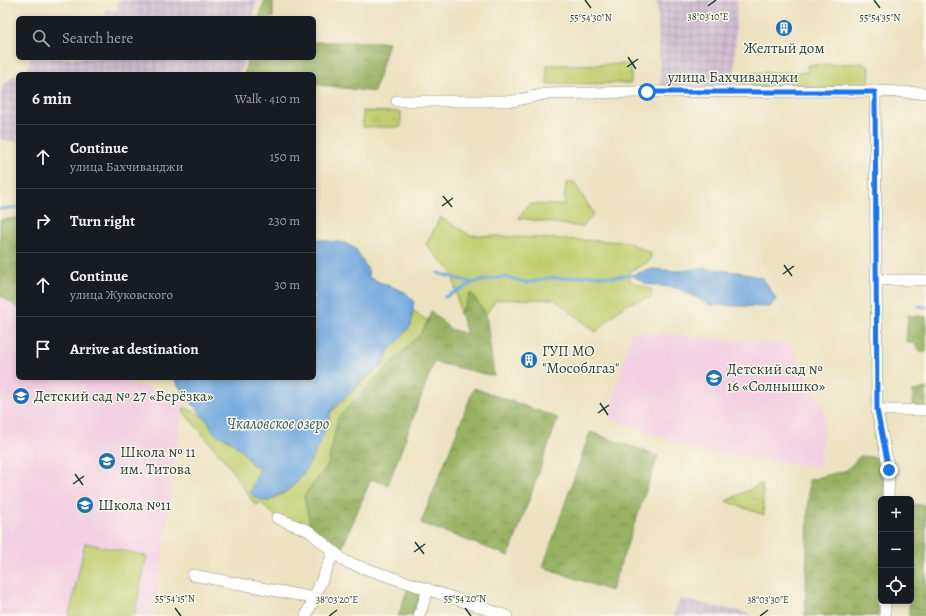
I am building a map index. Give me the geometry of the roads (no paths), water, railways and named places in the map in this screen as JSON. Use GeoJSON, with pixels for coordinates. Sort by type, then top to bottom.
{"type":"FeatureCollection","features":[{"type":"Feature","properties":{"kind":"street"},"geometry":{"type":"LineString","coordinates":[[875,92],[877,410],[889,470],[888,496]]}},
{"type":"Feature","properties":{"kind":"street","name":"улица Бахчиванджи"},"geometry":{"type":"LineString","coordinates":[[397,101],[513,101],[552,93],[926,93]]}},
{"type":"Feature","properties":{"kind":"street"},"geometry":{"type":"LineString","coordinates":[[877,280],[926,280]]}},
{"type":"Feature","properties":{"kind":"street"},"geometry":{"type":"LineString","coordinates":[[877,410],[926,410]]}},
{"type":"Feature","properties":{"kind":"street"},"geometry":{"type":"LineString","coordinates":[[277,518],[309,531],[346,562],[507,616]]}},
{"type":"Feature","properties":{"kind":"street"},"geometry":{"type":"LineString","coordinates":[[306,616],[334,552]]}},
{"type":"Feature","properties":{"kind":"street"},"geometry":{"type":"LineString","coordinates":[[193,575],[314,598]]}},
{"type":"Feature","properties":{"kind":"street"},"geometry":{"type":"LineString","coordinates":[[419,616],[428,589]]}},
{"type":"Feature","properties":{"kind":"street"},"geometry":{"type":"LineString","coordinates":[[885,604],[885,616]]}},
{"type":"Feature","properties":{"kind":"water","name":"Чкаловское озеро"},"geometry":{"type":"Polygon","coordinates":[[[316,239],[345,243],[356,249],[368,270],[369,278],[405,292],[414,301],[411,325],[402,337],[388,351],[384,362],[332,410],[317,449],[306,470],[291,488],[269,501],[257,498],[250,493],[259,470],[257,466],[252,465],[247,457],[231,441],[214,433],[209,423],[174,380],[316,380],[316,239]]]}},
{"type":"Feature","properties":{"kind":"water"},"geometry":{"type":"Polygon","coordinates":[[[701,268],[738,272],[763,278],[776,299],[770,307],[710,305],[678,288],[646,284],[632,275],[652,269],[676,271],[701,268]]]}},
{"type":"Feature","properties":{"kind":"waterway"},"geometry":{"type":"LineString","coordinates":[[0,209],[16,207]]}},
{"type":"Feature","properties":{"kind":"waterway"},"geometry":{"type":"LineString","coordinates":[[438,273],[473,283]]}},
{"type":"Feature","properties":{"kind":"waterway"},"geometry":{"type":"LineString","coordinates":[[445,297],[473,283],[506,277],[528,283],[548,278],[567,278],[588,275],[615,277],[632,275]]}},
{"type":"Feature","properties":{"kind":"waterway"},"geometry":{"type":"LineString","coordinates":[[919,306],[926,307]]}},
{"type":"Feature","properties":{"kind":"place","name":"Желтый дом"},"geometry":{"type":"Point","coordinates":[784,28]}},
{"type":"Feature","properties":{"kind":"place","name":"ГУП МО \"Мособлгаз\""},"geometry":{"type":"Point","coordinates":[529,360]}},
{"type":"Feature","properties":{"kind":"place","name":"Детский сад № 16 «Солнышко»"},"geometry":{"type":"Point","coordinates":[714,378]}},
{"type":"Feature","properties":{"kind":"place","name":"Детский сад № 27 «Берёзка»"},"geometry":{"type":"Point","coordinates":[21,396]}},
{"type":"Feature","properties":{"kind":"place","name":"Школа № 11 им. Титова"},"geometry":{"type":"Point","coordinates":[107,461]}},
{"type":"Feature","properties":{"kind":"place","name":"Школа №11"},"geometry":{"type":"Point","coordinates":[85,505]}}]}
